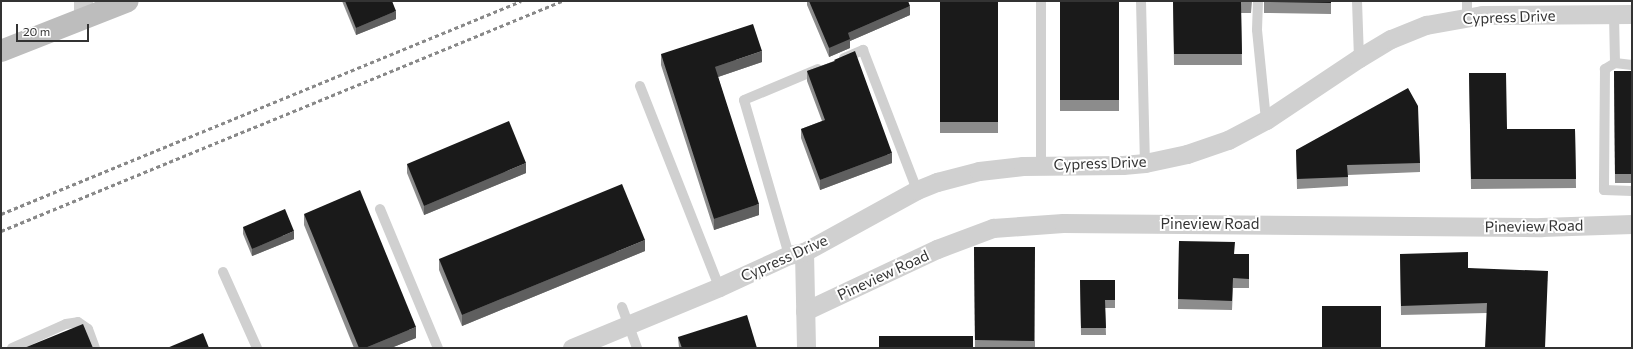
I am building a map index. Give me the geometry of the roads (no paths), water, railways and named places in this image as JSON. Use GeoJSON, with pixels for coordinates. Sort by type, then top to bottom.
{"type":"FeatureCollection","features":[{"type":"Feature","properties":{"kind":"street"},"geometry":{"type":"LineString","coordinates":[[1,51],[83,10],[128,1]]}},
{"type":"Feature","properties":{"kind":"street","name":"Cypress Drive"},"geometry":{"type":"LineString","coordinates":[[572,348],[630,325],[796,254],[917,190],[937,182],[980,171],[1023,166],[1123,165],[1144,163],[1187,154],[1220,142],[1266,120],[1359,58],[1391,39],[1467,9],[1482,15],[1576,8],[1623,14]]}},
{"type":"Feature","properties":{"kind":"street","name":"Pineview Road"},"geometry":{"type":"LineString","coordinates":[[805,311],[937,249],[999,227],[1063,223],[1541,227],[1632,224]]}},
{"type":"Feature","properties":{"kind":"street"},"geometry":{"type":"LineString","coordinates":[[796,254],[805,311],[806,348]]}},
{"type":"Feature","properties":{"kind":"lane"},"geometry":{"type":"LineString","coordinates":[[1041,1],[1041,166]]}},
{"type":"Feature","properties":{"kind":"lane"},"geometry":{"type":"LineString","coordinates":[[1141,1],[1144,163]]}},
{"type":"Feature","properties":{"kind":"lane"},"geometry":{"type":"LineString","coordinates":[[1258,1],[1257,30],[1266,120]]}},
{"type":"Feature","properties":{"kind":"lane"},"geometry":{"type":"LineString","coordinates":[[1356,1],[1359,58]]}},
{"type":"Feature","properties":{"kind":"lane"},"geometry":{"type":"LineString","coordinates":[[1615,64],[1623,14]]}},
{"type":"Feature","properties":{"kind":"lane"},"geometry":{"type":"LineString","coordinates":[[796,254],[744,100],[863,50],[917,190]]}},
{"type":"Feature","properties":{"kind":"lane"},"geometry":{"type":"LineString","coordinates":[[1632,65],[1615,64],[1605,69],[1604,190],[1632,190]]}},
{"type":"Feature","properties":{"kind":"lane"},"geometry":{"type":"LineString","coordinates":[[640,86],[719,287]]}},
{"type":"Feature","properties":{"kind":"lane"},"geometry":{"type":"LineString","coordinates":[[380,209],[438,348]]}},
{"type":"Feature","properties":{"kind":"lane"},"geometry":{"type":"LineString","coordinates":[[222,272],[257,348]]}},
{"type":"Feature","properties":{"kind":"lane"},"geometry":{"type":"LineString","coordinates":[[622,307],[638,348]]}},
{"type":"Feature","properties":{"kind":"lane"},"geometry":{"type":"LineString","coordinates":[[12,348],[66,324],[78,322],[88,329],[95,348]]}},
{"type":"Feature","properties":{"kind":"railway"},"geometry":{"type":"LineString","coordinates":[[1,214],[521,1]]}},
{"type":"Feature","properties":{"kind":"railway"},"geometry":{"type":"LineString","coordinates":[[1,231],[562,1]]}}]}
